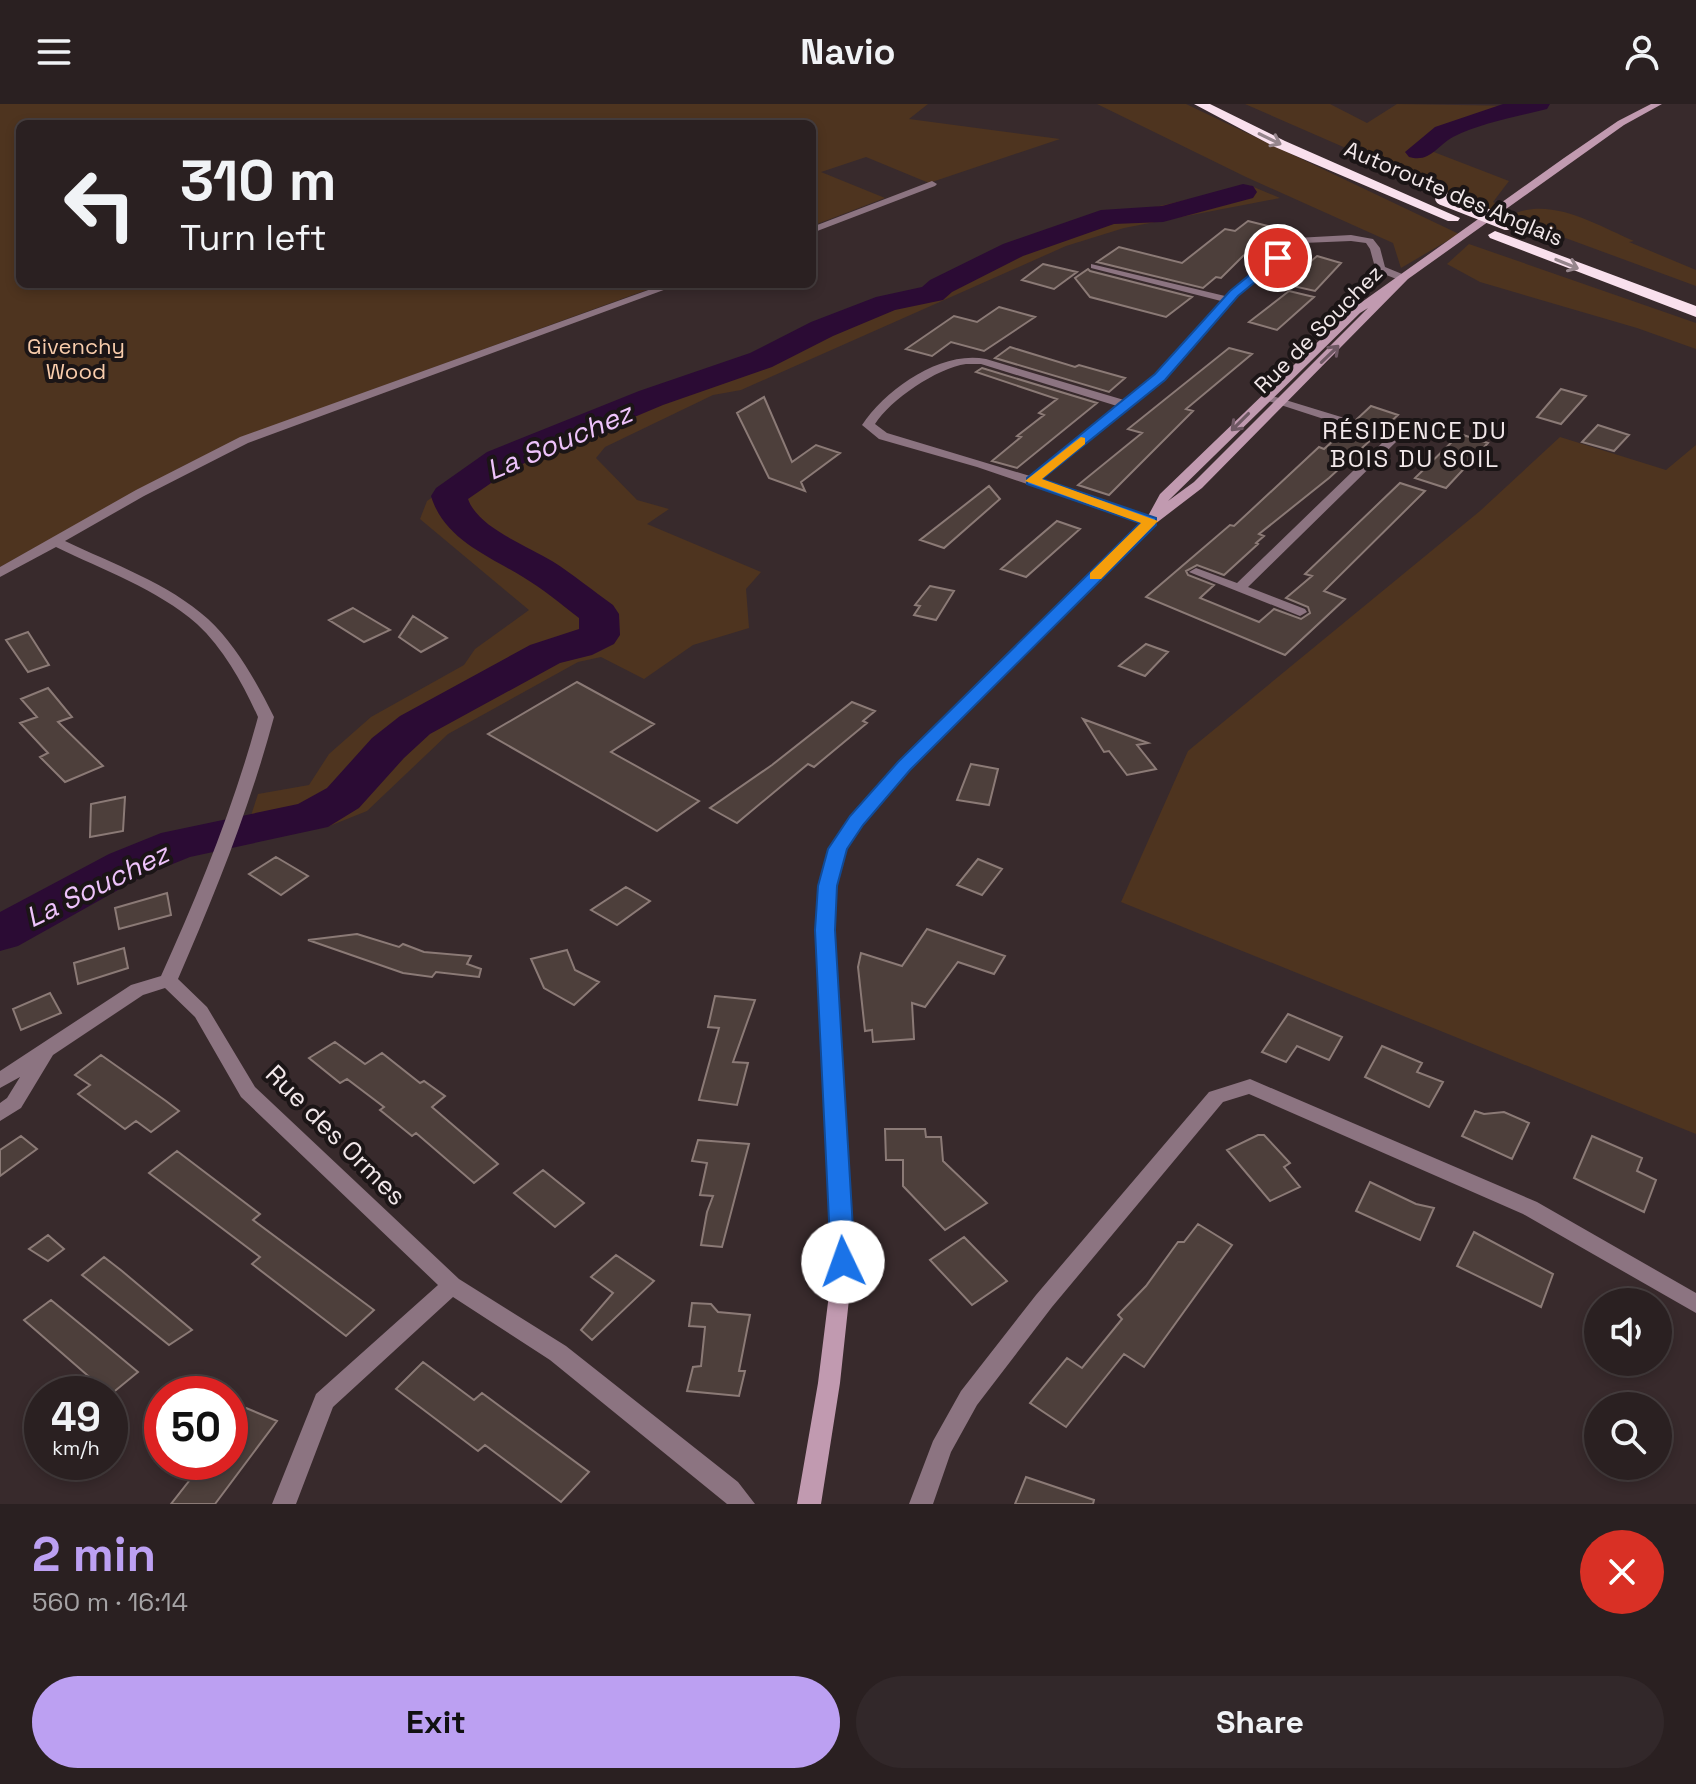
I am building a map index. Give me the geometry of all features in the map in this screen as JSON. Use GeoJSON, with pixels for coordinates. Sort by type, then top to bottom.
{"type":"FeatureCollection","features":[{"type":"Feature","properties":{"kind":"highway","name":"Autoroute des Anglais"},"geometry":{"type":"LineString","coordinates":[[1200,104],[1280,144],[1453,218],[1500,229],[1696,298]]}},
{"type":"Feature","properties":{"kind":"highway"},"geometry":{"type":"LineString","coordinates":[[1231,104],[1270,122]]}},
{"type":"Feature","properties":{"kind":"highway","name":"Autoroute des Anglais"},"geometry":{"type":"LineString","coordinates":[[1296,134],[1442,198],[1500,229],[1696,312]]}},
{"type":"Feature","properties":{"kind":"main road"},"geometry":{"type":"LineString","coordinates":[[1403,278],[1505,205],[1534,188],[1621,123],[1658,104]]}},
{"type":"Feature","properties":{"kind":"main road","name":"Rue de Souchez"},"geometry":{"type":"LineString","coordinates":[[1150,521],[1164,497],[1266,397],[1374,298],[1403,278]]}},
{"type":"Feature","properties":{"kind":"main road","name":"Rue de Souchez"},"geometry":{"type":"LineString","coordinates":[[809,1504],[829,1383],[843,1262],[825,930],[827,886],[838,849],[856,821],[904,766],[1150,521],[1180,502],[1368,317],[1403,278]]}},
{"type":"Feature","properties":{"kind":"street"},"geometry":{"type":"LineString","coordinates":[[816,228],[932,184]]}},
{"type":"Feature","properties":{"kind":"street"},"geometry":{"type":"LineString","coordinates":[[1032,481],[1160,377],[1228,300],[1300,240],[1359,239],[1373,244],[1380,269],[1374,298]]}},
{"type":"Feature","properties":{"kind":"street"},"geometry":{"type":"LineString","coordinates":[[1095,266],[1228,300]]}},
{"type":"Feature","properties":{"kind":"street"},"geometry":{"type":"LineString","coordinates":[[1380,269],[1403,278]]}},
{"type":"Feature","properties":{"kind":"street"},"geometry":{"type":"LineString","coordinates":[[0,573],[140,493],[244,440],[664,288]]}},
{"type":"Feature","properties":{"kind":"street"},"geometry":{"type":"LineString","coordinates":[[1124,404],[982,361],[967,360],[948,364],[911,387],[873,414],[868,425],[883,436],[1150,521]]}},
{"type":"Feature","properties":{"kind":"street"},"geometry":{"type":"LineString","coordinates":[[1239,588],[1390,442],[1383,434],[1266,397]]}},
{"type":"Feature","properties":{"kind":"street"},"geometry":{"type":"LineString","coordinates":[[0,1081],[137,990],[168,980],[196,917],[219,848],[254,762],[266,717],[253,689],[204,624],[171,600],[57,542]]}},
{"type":"Feature","properties":{"kind":"street"},"geometry":{"type":"LineString","coordinates":[[1196,572],[1300,612]]}},
{"type":"Feature","properties":{"kind":"street","name":"Rue des Ormes"},"geometry":{"type":"LineString","coordinates":[[168,980],[201,1012],[248,1092],[452,1285],[558,1353],[730,1490],[743,1504]]}},
{"type":"Feature","properties":{"kind":"street"},"geometry":{"type":"LineString","coordinates":[[0,1114],[14,1103],[46,1051]]}},
{"type":"Feature","properties":{"kind":"street"},"geometry":{"type":"LineString","coordinates":[[921,1504],[941,1448],[969,1398],[1044,1301],[1216,1097],[1250,1086],[1530,1208],[1696,1304]]}},
{"type":"Feature","properties":{"kind":"street"},"geometry":{"type":"LineString","coordinates":[[284,1504],[324,1401],[452,1285]]}},
{"type":"Feature","properties":{"kind":"green space","name":"Givenchy Wood"},"geometry":{"type":"Polygon","coordinates":[[[0,104],[928,104],[909,119],[1060,139],[929,183],[866,157],[821,172],[885,198],[816,224],[816,120],[16,120],[16,288],[652,288],[333,404],[187,464],[0,567],[0,104]]]}},
{"type":"Feature","properties":{"kind":"green space"},"geometry":{"type":"Polygon","coordinates":[[[1097,104],[1186,104],[1459,234],[1401,268],[1393,243],[1246,177],[1097,104]]]}},
{"type":"Feature","properties":{"kind":"green space"},"geometry":{"type":"Polygon","coordinates":[[[1245,104],[1330,104],[1367,123],[1397,104],[1521,106],[1444,132],[1434,137],[1426,149],[1509,181],[1493,202],[1516,213],[1546,209],[1591,222],[1696,270],[1696,286],[1481,207],[1245,104]]]}},
{"type":"Feature","properties":{"kind":"green space"},"geometry":{"type":"Polygon","coordinates":[[[1249,185],[1280,198],[1124,228],[1066,246],[741,390],[713,395],[605,447],[596,458],[637,500],[669,509],[647,524],[761,572],[746,589],[749,628],[693,645],[644,679],[601,657],[578,662],[448,734],[367,811],[327,827],[242,843],[258,794],[309,785],[329,754],[371,717],[464,665],[475,649],[529,610],[420,519],[427,501],[499,451],[628,398],[693,375],[736,365],[768,346],[835,319],[923,291],[1050,228],[1120,209],[1147,209],[1249,185]]]}},
{"type":"Feature","properties":{"kind":"green space"},"geometry":{"type":"Polygon","coordinates":[[[1469,244],[1696,323],[1696,349],[1637,328],[1480,282],[1447,264],[1469,244]]]}},
{"type":"Feature","properties":{"kind":"green space"},"geometry":{"type":"Polygon","coordinates":[[[1560,437],[1666,470],[1696,445],[1696,1134],[1121,902],[1188,751],[1480,511],[1560,437]]]}},
{"type":"Feature","properties":{"kind":"building"},"geometry":{"type":"Polygon","coordinates":[[[1248,221],[1280,229],[1243,256],[1221,278],[1216,277],[1203,288],[1097,262],[1119,247],[1182,263],[1225,229],[1235,231],[1248,221]]]}},
{"type":"Feature","properties":{"kind":"building"},"geometry":{"type":"Polygon","coordinates":[[[1317,256],[1341,263],[1315,291],[1284,284],[1317,256]]]}},
{"type":"Feature","properties":{"kind":"building"},"geometry":{"type":"Polygon","coordinates":[[[1043,264],[1077,272],[1054,289],[1022,280],[1043,264]]]}},
{"type":"Feature","properties":{"kind":"building"},"geometry":{"type":"Polygon","coordinates":[[[1088,269],[1192,297],[1166,317],[1090,297],[1075,278],[1088,269]]]}},
{"type":"Feature","properties":{"kind":"building"},"geometry":{"type":"Polygon","coordinates":[[[1289,291],[1314,297],[1277,330],[1249,322],[1289,291]]]}},
{"type":"Feature","properties":{"kind":"building"},"geometry":{"type":"Polygon","coordinates":[[[999,307],[1035,317],[984,351],[951,342],[932,356],[906,349],[954,316],[977,322],[999,307]]]}},
{"type":"Feature","properties":{"kind":"building"},"geometry":{"type":"Polygon","coordinates":[[[1010,347],[1125,378],[1109,392],[995,358],[1010,347]]]}},
{"type":"Feature","properties":{"kind":"building"},"geometry":{"type":"Polygon","coordinates":[[[1229,348],[1252,354],[1186,409],[1193,411],[1109,495],[1078,485],[1142,433],[1128,429],[1229,348]]]}},
{"type":"Feature","properties":{"kind":"building"},"geometry":{"type":"Polygon","coordinates":[[[982,368],[1097,403],[1017,468],[992,461],[1021,437],[1017,436],[1044,415],[1039,413],[1057,399],[976,372],[982,368]]]}},
{"type":"Feature","properties":{"kind":"building"},"geometry":{"type":"Polygon","coordinates":[[[1561,389],[1586,396],[1561,424],[1537,417],[1561,389]]]}},
{"type":"Feature","properties":{"kind":"building"},"geometry":{"type":"Polygon","coordinates":[[[764,397],[792,462],[816,445],[840,453],[801,482],[805,491],[769,478],[737,413],[764,397]]]}},
{"type":"Feature","properties":{"kind":"building"},"geometry":{"type":"Polygon","coordinates":[[[1371,406],[1398,415],[1385,427],[1357,419],[1371,406]]]}},
{"type":"Feature","properties":{"kind":"building"},"geometry":{"type":"Polygon","coordinates":[[[1598,425],[1629,435],[1614,451],[1582,442],[1598,425]]]}},
{"type":"Feature","properties":{"kind":"building"},"geometry":{"type":"Polygon","coordinates":[[[1346,429],[1373,438],[1259,534],[1264,536],[1258,544],[1224,575],[1197,565],[1186,571],[1188,575],[1214,585],[1200,598],[1259,622],[1274,609],[1301,619],[1310,613],[1308,607],[1286,598],[1312,576],[1305,574],[1400,483],[1425,491],[1324,591],[1345,599],[1285,655],[1146,597],[1230,525],[1234,526],[1319,447],[1324,449],[1346,429]]]}},
{"type":"Feature","properties":{"kind":"building"},"geometry":{"type":"Polygon","coordinates":[[[1460,434],[1488,443],[1446,488],[1415,478],[1460,434]]]}},
{"type":"Feature","properties":{"kind":"building"},"geometry":{"type":"Polygon","coordinates":[[[989,486],[1000,499],[944,548],[920,540],[989,486]]]}},
{"type":"Feature","properties":{"kind":"building"},"geometry":{"type":"Polygon","coordinates":[[[1057,521],[1080,529],[1026,577],[1001,569],[1057,521]]]}},
{"type":"Feature","properties":{"kind":"building"},"geometry":{"type":"Polygon","coordinates":[[[930,586],[954,591],[936,620],[914,615],[920,606],[915,605],[930,586]]]}},
{"type":"Feature","properties":{"kind":"building"},"geometry":{"type":"Polygon","coordinates":[[[353,608],[390,630],[364,642],[329,620],[353,608]]]}},
{"type":"Feature","properties":{"kind":"building"},"geometry":{"type":"Polygon","coordinates":[[[413,616],[447,638],[421,652],[399,637],[413,616]]]}},
{"type":"Feature","properties":{"kind":"building"},"geometry":{"type":"Polygon","coordinates":[[[28,632],[49,665],[28,672],[6,640],[28,632]]]}},
{"type":"Feature","properties":{"kind":"building"},"geometry":{"type":"Polygon","coordinates":[[[1146,644],[1168,652],[1145,676],[1119,666],[1146,644]]]}},
{"type":"Feature","properties":{"kind":"building"},"geometry":{"type":"Polygon","coordinates":[[[577,682],[654,724],[611,752],[699,801],[657,831],[488,734],[577,682]]]}},
{"type":"Feature","properties":{"kind":"building"},"geometry":{"type":"Polygon","coordinates":[[[48,688],[72,717],[58,722],[103,766],[65,782],[40,757],[48,753],[20,723],[37,717],[21,699],[48,688]]]}},
{"type":"Feature","properties":{"kind":"building"},"geometry":{"type":"Polygon","coordinates":[[[852,702],[875,711],[863,721],[867,723],[814,767],[808,764],[737,823],[710,808],[772,765],[852,702]]]}},
{"type":"Feature","properties":{"kind":"building"},"geometry":{"type":"Polygon","coordinates":[[[1083,719],[1148,743],[1137,745],[1156,769],[1127,775],[1109,751],[1104,752],[1083,719]]]}},
{"type":"Feature","properties":{"kind":"building"},"geometry":{"type":"Polygon","coordinates":[[[971,764],[998,769],[989,805],[957,800],[971,764]]]}},
{"type":"Feature","properties":{"kind":"building"},"geometry":{"type":"Polygon","coordinates":[[[125,797],[123,831],[90,837],[91,804],[125,797]]]}},
{"type":"Feature","properties":{"kind":"building"},"geometry":{"type":"Polygon","coordinates":[[[276,857],[308,876],[281,895],[249,874],[276,857]]]}},
{"type":"Feature","properties":{"kind":"building"},"geometry":{"type":"Polygon","coordinates":[[[978,859],[1002,869],[982,895],[957,885],[978,859]]]}},
{"type":"Feature","properties":{"kind":"building"},"geometry":{"type":"Polygon","coordinates":[[[626,887],[650,901],[617,925],[591,910],[626,887]]]}},
{"type":"Feature","properties":{"kind":"building"},"geometry":{"type":"Polygon","coordinates":[[[167,893],[171,915],[119,929],[115,908],[167,893]]]}},
{"type":"Feature","properties":{"kind":"building"},"geometry":{"type":"Polygon","coordinates":[[[927,929],[1005,956],[994,974],[958,962],[925,1007],[912,1003],[914,1039],[873,1042],[872,1030],[865,1031],[858,967],[861,953],[902,966],[927,929]]]}},
{"type":"Feature","properties":{"kind":"building"},"geometry":{"type":"Polygon","coordinates":[[[357,934],[424,952],[471,956],[467,964],[481,969],[479,977],[436,972],[432,977],[403,973],[308,940],[357,934]]]}},
{"type":"Feature","properties":{"kind":"building"},"geometry":{"type":"Polygon","coordinates":[[[124,948],[128,968],[78,984],[74,963],[124,948]]]}},
{"type":"Feature","properties":{"kind":"building"},"geometry":{"type":"Polygon","coordinates":[[[567,950],[575,970],[599,982],[574,1005],[544,988],[531,959],[567,950]]]}},
{"type":"Feature","properties":{"kind":"building"},"geometry":{"type":"Polygon","coordinates":[[[50,993],[61,1013],[21,1030],[13,1009],[50,993]]]}},
{"type":"Feature","properties":{"kind":"building"},"geometry":{"type":"Polygon","coordinates":[[[715,996],[755,1000],[733,1062],[748,1063],[737,1105],[699,1100],[719,1028],[708,1027],[715,996]]]}},
{"type":"Feature","properties":{"kind":"building"},"geometry":{"type":"Polygon","coordinates":[[[1288,1014],[1342,1037],[1329,1060],[1297,1046],[1286,1062],[1262,1052],[1288,1014]]]}},
{"type":"Feature","properties":{"kind":"building"},"geometry":{"type":"Polygon","coordinates":[[[335,1042],[365,1064],[382,1053],[420,1083],[424,1081],[445,1096],[432,1107],[498,1164],[474,1183],[416,1133],[412,1136],[380,1110],[384,1107],[347,1079],[340,1083],[309,1058],[335,1042]]]}},
{"type":"Feature","properties":{"kind":"building"},"geometry":{"type":"Polygon","coordinates":[[[1382,1046],[1422,1063],[1417,1072],[1443,1082],[1429,1107],[1365,1077],[1382,1046]]]}},
{"type":"Feature","properties":{"kind":"building"},"geometry":{"type":"Polygon","coordinates":[[[101,1055],[179,1111],[151,1132],[136,1121],[125,1129],[78,1094],[90,1085],[75,1075],[101,1055]]]}},
{"type":"Feature","properties":{"kind":"building"},"geometry":{"type":"Polygon","coordinates":[[[1475,1111],[1484,1114],[1504,1112],[1529,1123],[1512,1159],[1462,1136],[1475,1111]]]}},
{"type":"Feature","properties":{"kind":"building"},"geometry":{"type":"Polygon","coordinates":[[[885,1129],[925,1129],[926,1137],[941,1137],[943,1161],[987,1203],[945,1230],[903,1186],[903,1160],[886,1160],[885,1129]]]}},
{"type":"Feature","properties":{"kind":"building"},"geometry":{"type":"Polygon","coordinates":[[[1264,1135],[1290,1163],[1284,1167],[1300,1187],[1270,1201],[1227,1150],[1264,1135]]]}},
{"type":"Feature","properties":{"kind":"building"},"geometry":{"type":"Polygon","coordinates":[[[21,1136],[37,1149],[0,1176],[0,1150],[21,1136]]]}},
{"type":"Feature","properties":{"kind":"building"},"geometry":{"type":"Polygon","coordinates":[[[1592,1136],[1642,1158],[1637,1171],[1656,1180],[1644,1212],[1574,1178],[1592,1136]]]}},
{"type":"Feature","properties":{"kind":"building"},"geometry":{"type":"Polygon","coordinates":[[[698,1140],[749,1144],[722,1247],[701,1245],[713,1196],[700,1195],[707,1163],[692,1161],[698,1140]]]}},
{"type":"Feature","properties":{"kind":"building"},"geometry":{"type":"Polygon","coordinates":[[[177,1151],[260,1214],[253,1220],[374,1310],[346,1336],[252,1264],[260,1257],[149,1173],[177,1151]]]}},
{"type":"Feature","properties":{"kind":"building"},"geometry":{"type":"Polygon","coordinates":[[[543,1170],[584,1203],[555,1227],[514,1193],[543,1170]]]}},
{"type":"Feature","properties":{"kind":"building"},"geometry":{"type":"Polygon","coordinates":[[[1370,1182],[1416,1204],[1434,1208],[1420,1240],[1356,1211],[1370,1182]]]}},
{"type":"Feature","properties":{"kind":"building"},"geometry":{"type":"Polygon","coordinates":[[[1198,1224],[1232,1245],[1144,1367],[1124,1354],[1066,1427],[1030,1403],[1067,1358],[1082,1368],[1122,1319],[1118,1315],[1146,1286],[1178,1242],[1184,1242],[1198,1224]]]}},
{"type":"Feature","properties":{"kind":"building"},"geometry":{"type":"Polygon","coordinates":[[[1474,1232],[1553,1274],[1541,1307],[1457,1266],[1474,1232]]]}},
{"type":"Feature","properties":{"kind":"building"},"geometry":{"type":"Polygon","coordinates":[[[48,1235],[64,1249],[48,1261],[29,1249],[48,1235]]]}},
{"type":"Feature","properties":{"kind":"building"},"geometry":{"type":"Polygon","coordinates":[[[964,1237],[1007,1281],[972,1305],[930,1260],[964,1237]]]}},
{"type":"Feature","properties":{"kind":"building"},"geometry":{"type":"Polygon","coordinates":[[[616,1255],[654,1281],[592,1340],[581,1330],[613,1293],[591,1277],[616,1255]]]}},
{"type":"Feature","properties":{"kind":"building"},"geometry":{"type":"Polygon","coordinates":[[[104,1257],[192,1330],[169,1345],[82,1275],[104,1257]]]}},
{"type":"Feature","properties":{"kind":"building"},"geometry":{"type":"Polygon","coordinates":[[[51,1300],[138,1372],[128,1380],[128,1376],[88,1376],[24,1320],[51,1300]]]}},
{"type":"Feature","properties":{"kind":"building"},"geometry":{"type":"Polygon","coordinates":[[[692,1303],[711,1304],[718,1312],[750,1315],[739,1371],[745,1371],[739,1396],[687,1391],[693,1367],[701,1366],[705,1327],[689,1326],[692,1303]]]}},
{"type":"Feature","properties":{"kind":"building"},"geometry":{"type":"Polygon","coordinates":[[[423,1362],[474,1400],[482,1393],[589,1472],[561,1502],[485,1445],[478,1451],[396,1389],[423,1362]]]}},
{"type":"Feature","properties":{"kind":"building"},"geometry":{"type":"Polygon","coordinates":[[[248,1409],[277,1421],[248,1460],[248,1409]]]}},
{"type":"Feature","properties":{"kind":"building"},"geometry":{"type":"Polygon","coordinates":[[[1026,1477],[1094,1500],[1093,1504],[1015,1504],[1026,1477]]]}},
{"type":"Feature","properties":{"kind":"building"},"geometry":{"type":"Polygon","coordinates":[[[190,1480],[233,1480],[215,1504],[171,1504],[190,1480]]]}},
{"type":"Feature","properties":{"kind":"waterway","name":"La Souchez"},"geometry":{"type":"LineString","coordinates":[[1418,152],[1444,132],[1521,106],[1538,104]]}},
{"type":"Feature","properties":{"kind":"waterway","name":"La Souchez"},"geometry":{"type":"LineString","coordinates":[[0,934],[126,865],[178,844],[312,816],[343,798],[388,748],[415,725],[545,654],[577,646],[600,635],[599,614],[538,569],[500,549],[455,515],[449,496],[500,460],[651,398],[761,360],[822,329],[887,303],[932,294],[941,286],[1013,250],[1111,216],[1163,214],[1243,192]]}},
{"type":"Feature","properties":{"kind":"slow traffic"},"geometry":{"type":"LineString","coordinates":[[1081,441],[1032,481],[1150,521],[1096,576]]}},
{"type":"Feature","properties":{"kind":"district","name":"RÉSIDENCE DU BOIS DU SOIL"},"geometry":{"type":"Point","coordinates":[1415,445]}},
{"type":"Feature","properties":{"kind":"route"},"geometry":{"type":"LineString","coordinates":[[843,1262],[825,930],[827,886],[838,849],[856,821],[904,766],[1150,521],[1032,481],[1160,377],[1234,293],[1278,258]]}}]}
